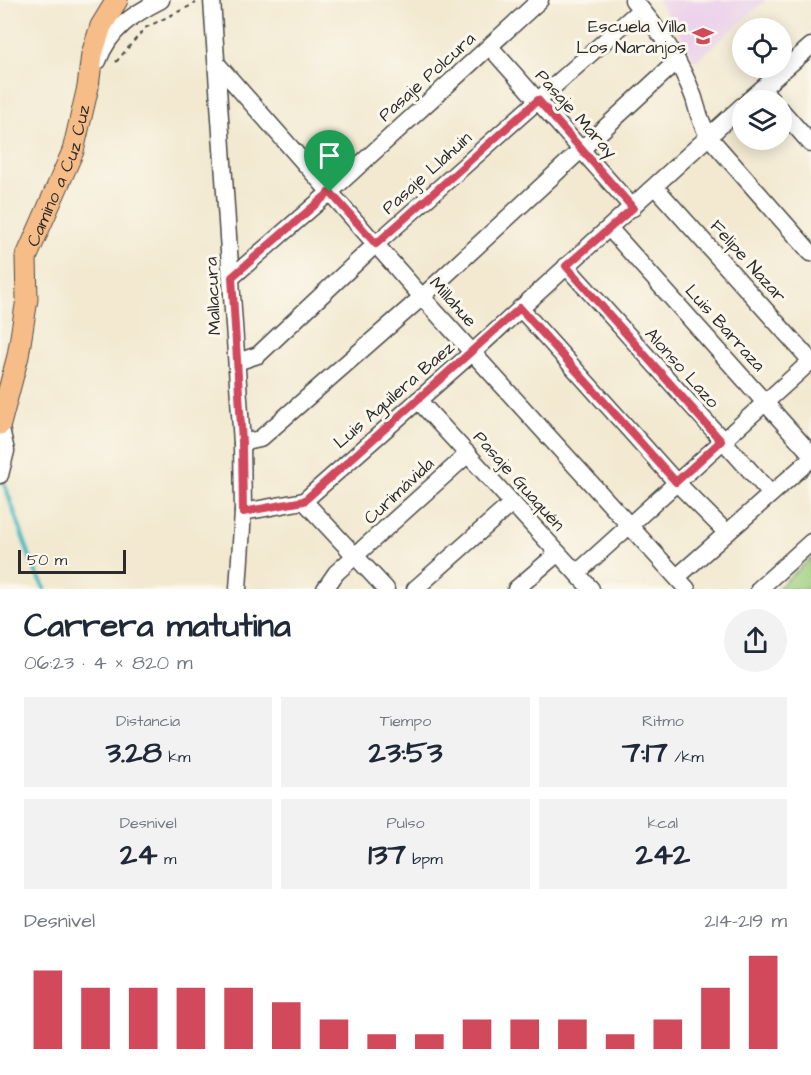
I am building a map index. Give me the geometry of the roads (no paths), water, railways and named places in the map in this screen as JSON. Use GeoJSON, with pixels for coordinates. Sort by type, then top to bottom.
{"type":"FeatureCollection","features":[{"type":"Feature","properties":{"kind":"main road","name":"Camino a Cuz Cuz"},"geometry":{"type":"LineString","coordinates":[[0,424],[18,356],[27,299],[26,258],[73,151],[88,87],[92,54],[101,26],[117,0]]}},
{"type":"Feature","properties":{"kind":"street"},"geometry":{"type":"LineString","coordinates":[[88,87],[103,47],[122,23],[161,0]]}},
{"type":"Feature","properties":{"kind":"street","name":"Mallacura"},"geometry":{"type":"LineString","coordinates":[[212,0],[242,443],[243,512],[237,589]]}},
{"type":"Feature","properties":{"kind":"street","name":"Pasaje Polcura"},"geometry":{"type":"LineString","coordinates":[[232,277],[330,192],[540,0]]}},
{"type":"Feature","properties":{"kind":"street"},"geometry":{"type":"LineString","coordinates":[[637,4],[677,61],[694,99],[698,118],[709,137],[811,253]]}},
{"type":"Feature","properties":{"kind":"street","name":"Pasaje Llahuin"},"geometry":{"type":"LineString","coordinates":[[237,362],[258,355],[376,244],[538,100],[637,4]]}},
{"type":"Feature","properties":{"kind":"street","name":"Pasaje Maray"},"geometry":{"type":"LineString","coordinates":[[490,47],[633,208]]}},
{"type":"Feature","properties":{"kind":"street"},"geometry":{"type":"LineString","coordinates":[[772,90],[810,49]]}},
{"type":"Feature","properties":{"kind":"street"},"geometry":{"type":"LineString","coordinates":[[242,443],[260,439],[422,297],[677,61]]}},
{"type":"Feature","properties":{"kind":"street","name":"Millahue"},"geometry":{"type":"LineString","coordinates":[[218,65],[422,297],[682,583]]}},
{"type":"Feature","properties":{"kind":"street","name":"Luis Aguilera Baez"},"geometry":{"type":"LineString","coordinates":[[304,501],[633,208],[732,115]]}},
{"type":"Feature","properties":{"kind":"street"},"geometry":{"type":"LineString","coordinates":[[792,122],[811,144]]}},
{"type":"Feature","properties":{"kind":"street","name":"Felipe Nazar"},"geometry":{"type":"LineString","coordinates":[[655,187],[811,361]]}},
{"type":"Feature","properties":{"kind":"street","name":"Luis Barraza"},"geometry":{"type":"LineString","coordinates":[[609,228],[811,454]]}},
{"type":"Feature","properties":{"kind":"street","name":"Alonso Lazo"},"geometry":{"type":"LineString","coordinates":[[566,266],[771,495]]}},
{"type":"Feature","properties":{"kind":"street"},"geometry":{"type":"LineString","coordinates":[[520,308],[676,482],[726,532]]}},
{"type":"Feature","properties":{"kind":"street"},"geometry":{"type":"LineString","coordinates":[[577,573],[811,361]]}},
{"type":"Feature","properties":{"kind":"street","name":"Pasaje Guaquén"},"geometry":{"type":"LineString","coordinates":[[418,400],[591,589]]}},
{"type":"Feature","properties":{"kind":"street"},"geometry":{"type":"LineString","coordinates":[[0,424],[6,451],[0,475]]}},
{"type":"Feature","properties":{"kind":"street","name":"Curimávida"},"geometry":{"type":"LineString","coordinates":[[325,589],[336,573],[468,454]]}},
{"type":"Feature","properties":{"kind":"street"},"geometry":{"type":"LineString","coordinates":[[682,583],[726,532],[811,459]]}},
{"type":"Feature","properties":{"kind":"street"},"geometry":{"type":"LineString","coordinates":[[243,512],[304,501],[386,589]]}},
{"type":"Feature","properties":{"kind":"street"},"geometry":{"type":"LineString","coordinates":[[415,589],[512,502]]}},
{"type":"Feature","properties":{"kind":"street"},"geometry":{"type":"LineString","coordinates":[[759,589],[811,542]]}},
{"type":"Feature","properties":{"kind":"street"},"geometry":{"type":"LineString","coordinates":[[516,589],[558,553]]}},
{"type":"Feature","properties":{"kind":"waterway"},"geometry":{"type":"LineString","coordinates":[[2,477],[33,566],[45,589]]}},
{"type":"Feature","properties":{"kind":"place","name":"Escuela Villa Los Naranjos"},"geometry":{"type":"Point","coordinates":[703,36]}}]}
